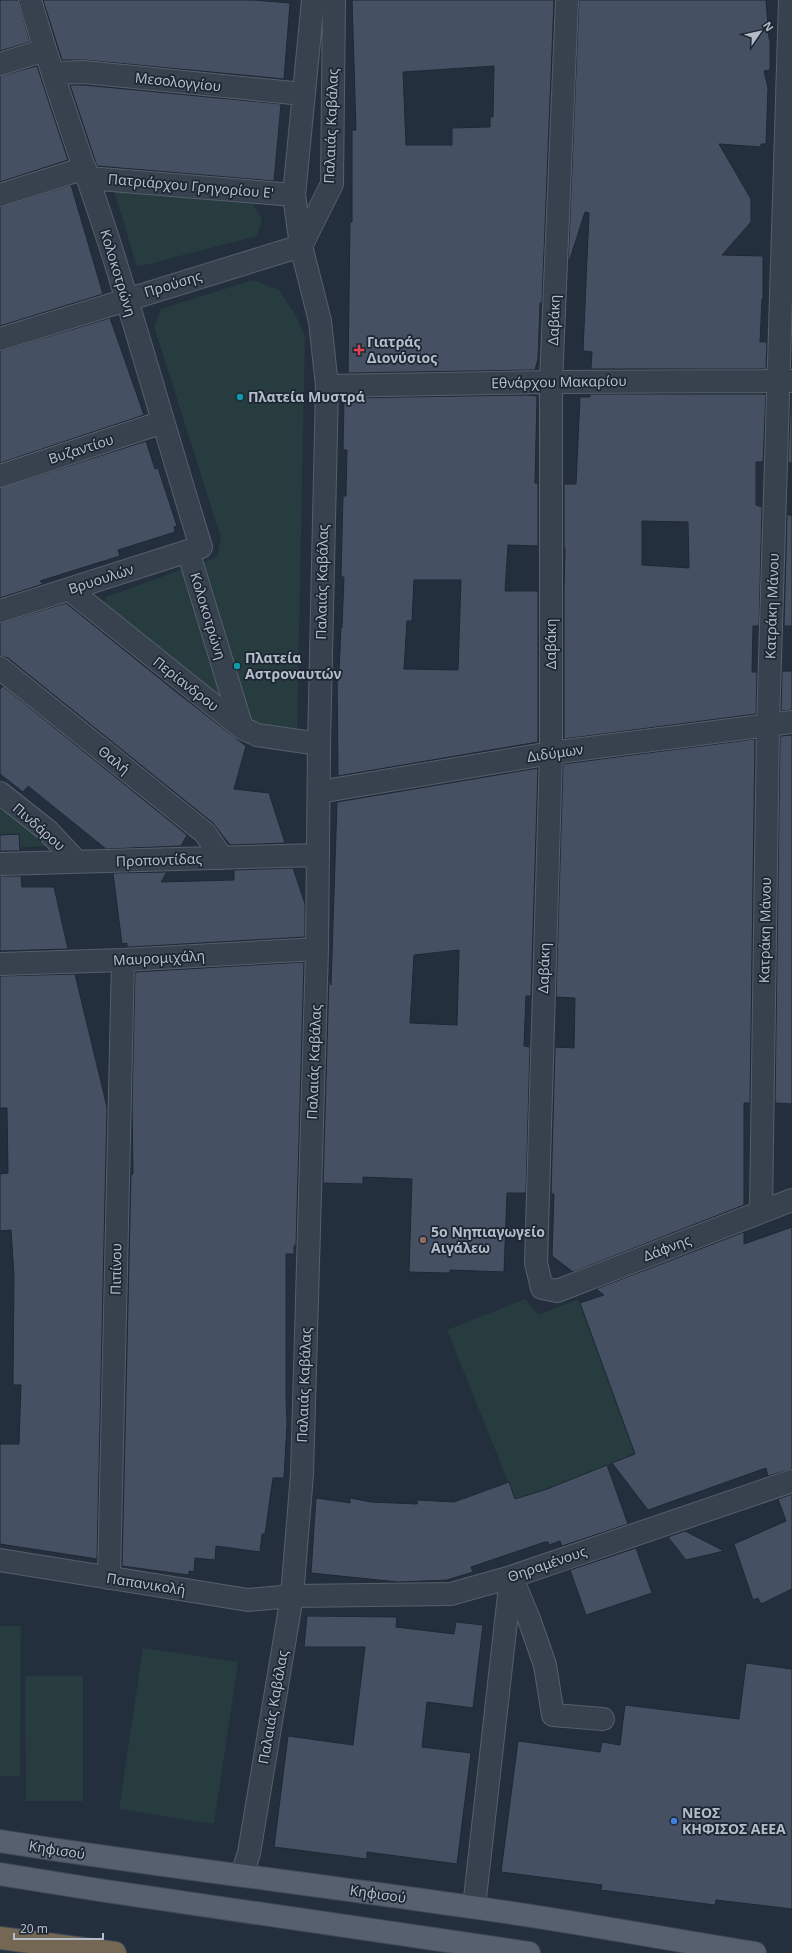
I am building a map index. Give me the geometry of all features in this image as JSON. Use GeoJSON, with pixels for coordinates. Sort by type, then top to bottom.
{"type":"FeatureCollection","features":[{"type":"Feature","properties":{"kind":"highway"},"geometry":{"type":"LineString","coordinates":[[0,1938],[115,1953]]}},
{"type":"Feature","properties":{"kind":"main road","name":"Κηφισού"},"geometry":{"type":"LineString","coordinates":[[0,1841],[112,1859],[242,1875],[474,1907],[755,1953]]}},
{"type":"Feature","properties":{"kind":"main road"},"geometry":{"type":"LineString","coordinates":[[0,1874],[529,1953]]}},
{"type":"Feature","properties":{"kind":"street","name":"Κολοκοτρώνη"},"geometry":{"type":"LineString","coordinates":[[30,0],[45,50],[87,173],[127,298],[163,422],[242,728]]}},
{"type":"Feature","properties":{"kind":"street","name":"Παλαιάς Καβάλας"},"geometry":{"type":"LineString","coordinates":[[242,1875],[249,1853],[292,1596],[302,1474],[317,949],[319,792],[318,744],[327,386],[320,321],[301,246],[294,195],[313,0]]}},
{"type":"Feature","properties":{"kind":"street","name":"Παλαιάς Καβάλας"},"geometry":{"type":"LineString","coordinates":[[301,246],[332,184],[334,0]]}},
{"type":"Feature","properties":{"kind":"street","name":"Δαβάκη"},"geometry":{"type":"LineString","coordinates":[[542,1288],[536,1263],[551,754],[551,382],[567,0]]}},
{"type":"Feature","properties":{"kind":"street","name":"Κατράκη Μάνου"},"geometry":{"type":"LineString","coordinates":[[761,1212],[768,725],[785,382],[790,0]]}},
{"type":"Feature","properties":{"kind":"street"},"geometry":{"type":"LineString","coordinates":[[0,64],[45,50]]}},
{"type":"Feature","properties":{"kind":"street","name":"Μεσολογγίου"},"geometry":{"type":"LineString","coordinates":[[53,73],[84,72],[303,94]]}},
{"type":"Feature","properties":{"kind":"street","name":"Πατριάρχου Γρηγορίου Ε'"},"geometry":{"type":"LineString","coordinates":[[0,195],[87,173],[294,195]]}},
{"type":"Feature","properties":{"kind":"street","name":"Προύσης"},"geometry":{"type":"LineString","coordinates":[[0,339],[127,298],[301,246]]}},
{"type":"Feature","properties":{"kind":"street","name":"Εθνάρχου Μακαρίου"},"geometry":{"type":"LineString","coordinates":[[327,386],[551,382],[785,382]]}},
{"type":"Feature","properties":{"kind":"street","name":"Βυζαντίου"},"geometry":{"type":"LineString","coordinates":[[0,476],[163,422]]}},
{"type":"Feature","properties":{"kind":"street","name":"Βρυουλών"},"geometry":{"type":"LineString","coordinates":[[0,611],[195,549]]}},
{"type":"Feature","properties":{"kind":"street","name":"Περίανδρου"},"geometry":{"type":"LineString","coordinates":[[70,590],[242,728],[257,734],[318,744]]}},
{"type":"Feature","properties":{"kind":"street","name":"Θαλή"},"geometry":{"type":"LineString","coordinates":[[0,668],[205,833],[222,858]]}},
{"type":"Feature","properties":{"kind":"street","name":"Διδύμων"},"geometry":{"type":"LineString","coordinates":[[319,792],[551,754],[792,722]]}},
{"type":"Feature","properties":{"kind":"street","name":"Πινδάρου"},"geometry":{"type":"LineString","coordinates":[[0,793],[48,831],[78,862]]}},
{"type":"Feature","properties":{"kind":"street","name":"Προποντίδας"},"geometry":{"type":"LineString","coordinates":[[0,864],[318,855]]}},
{"type":"Feature","properties":{"kind":"street","name":"Μαυρομιχάλη"},"geometry":{"type":"LineString","coordinates":[[0,964],[124,960],[317,949]]}},
{"type":"Feature","properties":{"kind":"street","name":"Πιπίνου"},"geometry":{"type":"LineString","coordinates":[[109,1578],[124,960]]}},
{"type":"Feature","properties":{"kind":"street","name":"Δάφνης"},"geometry":{"type":"LineString","coordinates":[[542,1288],[557,1291],[792,1200]]}},
{"type":"Feature","properties":{"kind":"street","name":"Θηραμένους"},"geometry":{"type":"LineString","coordinates":[[292,1596],[451,1594],[511,1577],[792,1480]]}},
{"type":"Feature","properties":{"kind":"street","name":"Παπανικολή"},"geometry":{"type":"LineString","coordinates":[[0,1560],[248,1600],[292,1596]]}},
{"type":"Feature","properties":{"kind":"street"},"geometry":{"type":"LineString","coordinates":[[511,1577],[529,1619],[545,1665],[553,1715],[603,1719]]}},
{"type":"Feature","properties":{"kind":"street"},"geometry":{"type":"LineString","coordinates":[[474,1907],[511,1577]]}},
{"type":"Feature","properties":{"kind":"green space"},"geometry":{"type":"Polygon","coordinates":[[[114,191],[252,204],[262,219],[257,236],[137,267],[114,191]]]}},
{"type":"Feature","properties":{"kind":"green space"},"geometry":{"type":"Polygon","coordinates":[[[253,280],[279,290],[296,316],[305,337],[297,730],[250,726],[102,606],[106,597],[217,557],[221,538],[154,326],[161,309],[253,280]]]}},
{"type":"Feature","properties":{"kind":"green space"},"geometry":{"type":"Polygon","coordinates":[[[0,803],[52,846],[0,848],[0,803]]]}},
{"type":"Feature","properties":{"kind":"green space"},"geometry":{"type":"Polygon","coordinates":[[[525,1299],[538,1315],[577,1300],[580,1303],[635,1454],[547,1489],[515,1499],[447,1330],[525,1299]]]}},
{"type":"Feature","properties":{"kind":"green space"},"geometry":{"type":"Polygon","coordinates":[[[0,1626],[21,1626],[20,1776],[0,1776],[0,1626]]]}},
{"type":"Feature","properties":{"kind":"green space"},"geometry":{"type":"Polygon","coordinates":[[[143,1648],[238,1662],[214,1824],[119,1809],[143,1648]]]}},
{"type":"Feature","properties":{"kind":"green space"},"geometry":{"type":"Polygon","coordinates":[[[25,1676],[83,1676],[83,1801],[26,1801],[25,1676]]]}},
{"type":"Feature","properties":{"kind":"building"},"geometry":{"type":"Polygon","coordinates":[[[0,0],[18,0],[30,42],[0,51],[0,0]]]}},
{"type":"Feature","properties":{"kind":"building"},"geometry":{"type":"Polygon","coordinates":[[[43,0],[253,0],[290,3],[284,79],[85,60],[62,60],[43,0]]]}},
{"type":"Feature","properties":{"kind":"building"},"geometry":{"type":"Polygon","coordinates":[[[352,0],[554,0],[542,303],[540,303],[538,359],[535,370],[348,373],[350,222],[352,222],[352,130],[356,130],[352,0]],[[494,66],[403,72],[406,145],[452,145],[452,128],[490,127],[490,117],[493,117],[494,66]]]}},
{"type":"Feature","properties":{"kind":"building"},"geometry":{"type":"Polygon","coordinates":[[[579,0],[766,0],[770,39],[770,70],[764,71],[768,88],[766,144],[761,144],[761,147],[719,144],[751,199],[751,222],[722,255],[763,256],[763,299],[760,342],[767,342],[766,369],[591,369],[592,352],[583,351],[589,213],[585,212],[568,265],[579,0]]]}},
{"type":"Feature","properties":{"kind":"building"},"geometry":{"type":"Polygon","coordinates":[[[37,66],[68,160],[0,182],[0,76],[37,66]]]}},
{"type":"Feature","properties":{"kind":"building"},"geometry":{"type":"Polygon","coordinates":[[[70,85],[84,85],[281,104],[274,181],[97,166],[70,85]]]}},
{"type":"Feature","properties":{"kind":"building"},"geometry":{"type":"Polygon","coordinates":[[[71,185],[103,294],[0,326],[0,207],[71,185]]]}},
{"type":"Feature","properties":{"kind":"building"},"geometry":{"type":"Polygon","coordinates":[[[110,318],[144,415],[0,463],[0,351],[110,318]]]}},
{"type":"Feature","properties":{"kind":"building"},"geometry":{"type":"Polygon","coordinates":[[[590,394],[766,394],[763,462],[756,462],[756,505],[762,507],[759,626],[753,626],[752,672],[757,672],[756,714],[564,739],[564,484],[576,484],[580,397],[590,397],[590,394]],[[642,521],[642,565],[689,568],[688,522],[642,521]]]}},
{"type":"Feature","properties":{"kind":"building"},"geometry":{"type":"Polygon","coordinates":[[[791,394],[792,463],[788,463],[791,394]]]}},
{"type":"Feature","properties":{"kind":"building"},"geometry":{"type":"Polygon","coordinates":[[[537,396],[535,483],[538,483],[538,546],[508,545],[505,591],[538,591],[538,742],[338,776],[337,672],[339,672],[341,627],[342,628],[344,577],[341,577],[343,496],[346,496],[347,450],[343,450],[344,398],[537,396]],[[414,580],[412,621],[407,621],[404,669],[458,670],[461,580],[414,580]]]}},
{"type":"Feature","properties":{"kind":"building"},"geometry":{"type":"Polygon","coordinates":[[[146,441],[155,469],[158,468],[177,526],[174,527],[175,532],[118,550],[120,556],[40,581],[43,584],[0,598],[0,488],[146,441]]]}},
{"type":"Feature","properties":{"kind":"building"},"geometry":{"type":"Polygon","coordinates":[[[787,514],[792,516],[792,626],[784,626],[787,514]]]}},
{"type":"Feature","properties":{"kind":"building"},"geometry":{"type":"Polygon","coordinates":[[[66,603],[246,746],[234,789],[269,793],[285,843],[230,845],[213,823],[8,658],[0,656],[0,623],[66,603]]]}},
{"type":"Feature","properties":{"kind":"building"},"geometry":{"type":"Polygon","coordinates":[[[782,671],[792,671],[792,710],[781,711],[782,671]]]}},
{"type":"Feature","properties":{"kind":"building"},"geometry":{"type":"Polygon","coordinates":[[[3,686],[187,835],[181,846],[106,849],[28,786],[23,792],[0,774],[0,689],[3,686]]]}},
{"type":"Feature","properties":{"kind":"building"},"geometry":{"type":"Polygon","coordinates":[[[792,735],[792,1104],[775,1103],[780,736],[792,735]]]}},
{"type":"Feature","properties":{"kind":"building"},"geometry":{"type":"Polygon","coordinates":[[[755,739],[750,1103],[744,1103],[744,1205],[573,1272],[552,1256],[554,1194],[551,1194],[555,1047],[574,1048],[575,998],[556,997],[563,764],[755,739]]]}},
{"type":"Feature","properties":{"kind":"building"},"geometry":{"type":"Polygon","coordinates":[[[538,768],[531,996],[526,996],[524,1046],[530,1047],[526,1193],[507,1193],[504,1272],[450,1270],[450,1273],[409,1272],[412,1179],[363,1177],[363,1184],[323,1183],[329,977],[331,985],[337,802],[538,768]],[[459,950],[414,955],[410,1023],[457,1025],[459,950]]]}},
{"type":"Feature","properties":{"kind":"building"},"geometry":{"type":"Polygon","coordinates":[[[19,834],[20,851],[0,851],[0,835],[19,834]]]}},
{"type":"Feature","properties":{"kind":"building"},"geometry":{"type":"Polygon","coordinates":[[[293,868],[305,904],[305,937],[131,947],[127,947],[127,943],[122,944],[113,873],[167,872],[161,882],[234,880],[234,870],[293,868]]]}},
{"type":"Feature","properties":{"kind":"building"},"geometry":{"type":"Polygon","coordinates":[[[0,876],[21,876],[22,887],[54,887],[68,949],[0,951],[0,876]]]}},
{"type":"Feature","properties":{"kind":"building"},"geometry":{"type":"Polygon","coordinates":[[[304,962],[296,1245],[294,1246],[294,1254],[286,1254],[287,1424],[284,1478],[273,1478],[265,1534],[262,1534],[260,1552],[216,1546],[215,1560],[195,1558],[194,1572],[189,1571],[189,1575],[122,1566],[131,1174],[133,1174],[132,1105],[135,972],[304,962]]]}},
{"type":"Feature","properties":{"kind":"building"},"geometry":{"type":"Polygon","coordinates":[[[75,974],[107,1107],[97,1559],[0,1544],[0,1444],[19,1444],[21,1385],[13,1385],[14,1275],[11,1230],[0,1231],[0,1174],[8,1173],[7,1108],[0,1108],[0,976],[75,974]]]}},
{"type":"Feature","properties":{"kind":"building"},"geometry":{"type":"Polygon","coordinates":[[[792,1227],[792,1469],[768,1476],[766,1468],[648,1510],[612,1463],[635,1454],[580,1303],[604,1295],[596,1289],[744,1232],[744,1244],[792,1227]]]}},
{"type":"Feature","properties":{"kind":"building"},"geometry":{"type":"Polygon","coordinates":[[[607,1465],[628,1524],[562,1546],[560,1541],[549,1545],[548,1542],[545,1542],[471,1567],[473,1572],[447,1580],[398,1582],[311,1573],[316,1498],[350,1503],[350,1498],[371,1502],[417,1504],[417,1500],[454,1502],[509,1482],[515,1499],[547,1489],[607,1465]]]}},
{"type":"Feature","properties":{"kind":"building"},"geometry":{"type":"Polygon","coordinates":[[[792,1494],[792,1589],[761,1604],[758,1598],[753,1600],[734,1544],[786,1521],[778,1499],[792,1494]]]}},
{"type":"Feature","properties":{"kind":"building"},"geometry":{"type":"Polygon","coordinates":[[[685,1531],[724,1551],[686,1560],[668,1537],[685,1531]]]}},
{"type":"Feature","properties":{"kind":"building"},"geometry":{"type":"Polygon","coordinates":[[[636,1548],[652,1593],[586,1615],[570,1570],[636,1548]]]}},
{"type":"Feature","properties":{"kind":"building"},"geometry":{"type":"Polygon","coordinates":[[[307,1616],[397,1617],[396,1627],[454,1634],[456,1622],[483,1625],[473,1708],[427,1702],[422,1747],[471,1753],[457,1864],[367,1852],[367,1859],[274,1847],[288,1736],[353,1745],[365,1647],[304,1647],[307,1616]]]}},
{"type":"Feature","properties":{"kind":"building"},"geometry":{"type":"Polygon","coordinates":[[[746,1663],[792,1669],[792,1909],[716,1900],[715,1905],[601,1890],[602,1885],[501,1872],[518,1741],[600,1752],[602,1742],[620,1745],[625,1705],[739,1719],[746,1663]]]}},
{"type":"Feature","properties":{"kind":"place","name":"Γιατράς Διονύσιος"},"geometry":{"type":"Point","coordinates":[359,350]}},
{"type":"Feature","properties":{"kind":"place","name":"Πλατεία Μυστρά"},"geometry":{"type":"Point","coordinates":[240,397]}},
{"type":"Feature","properties":{"kind":"place","name":"Πλατεία Αστροναυτών"},"geometry":{"type":"Point","coordinates":[237,666]}},
{"type":"Feature","properties":{"kind":"place","name":"5ο Νηπιαγωγείο Αιγάλεω"},"geometry":{"type":"Point","coordinates":[423,1240]}},
{"type":"Feature","properties":{"kind":"place","name":"ΝΕΟΣ ΚΗΦΙΣΟΣ ΑΕΕΑ"},"geometry":{"type":"Point","coordinates":[674,1821]}}]}
